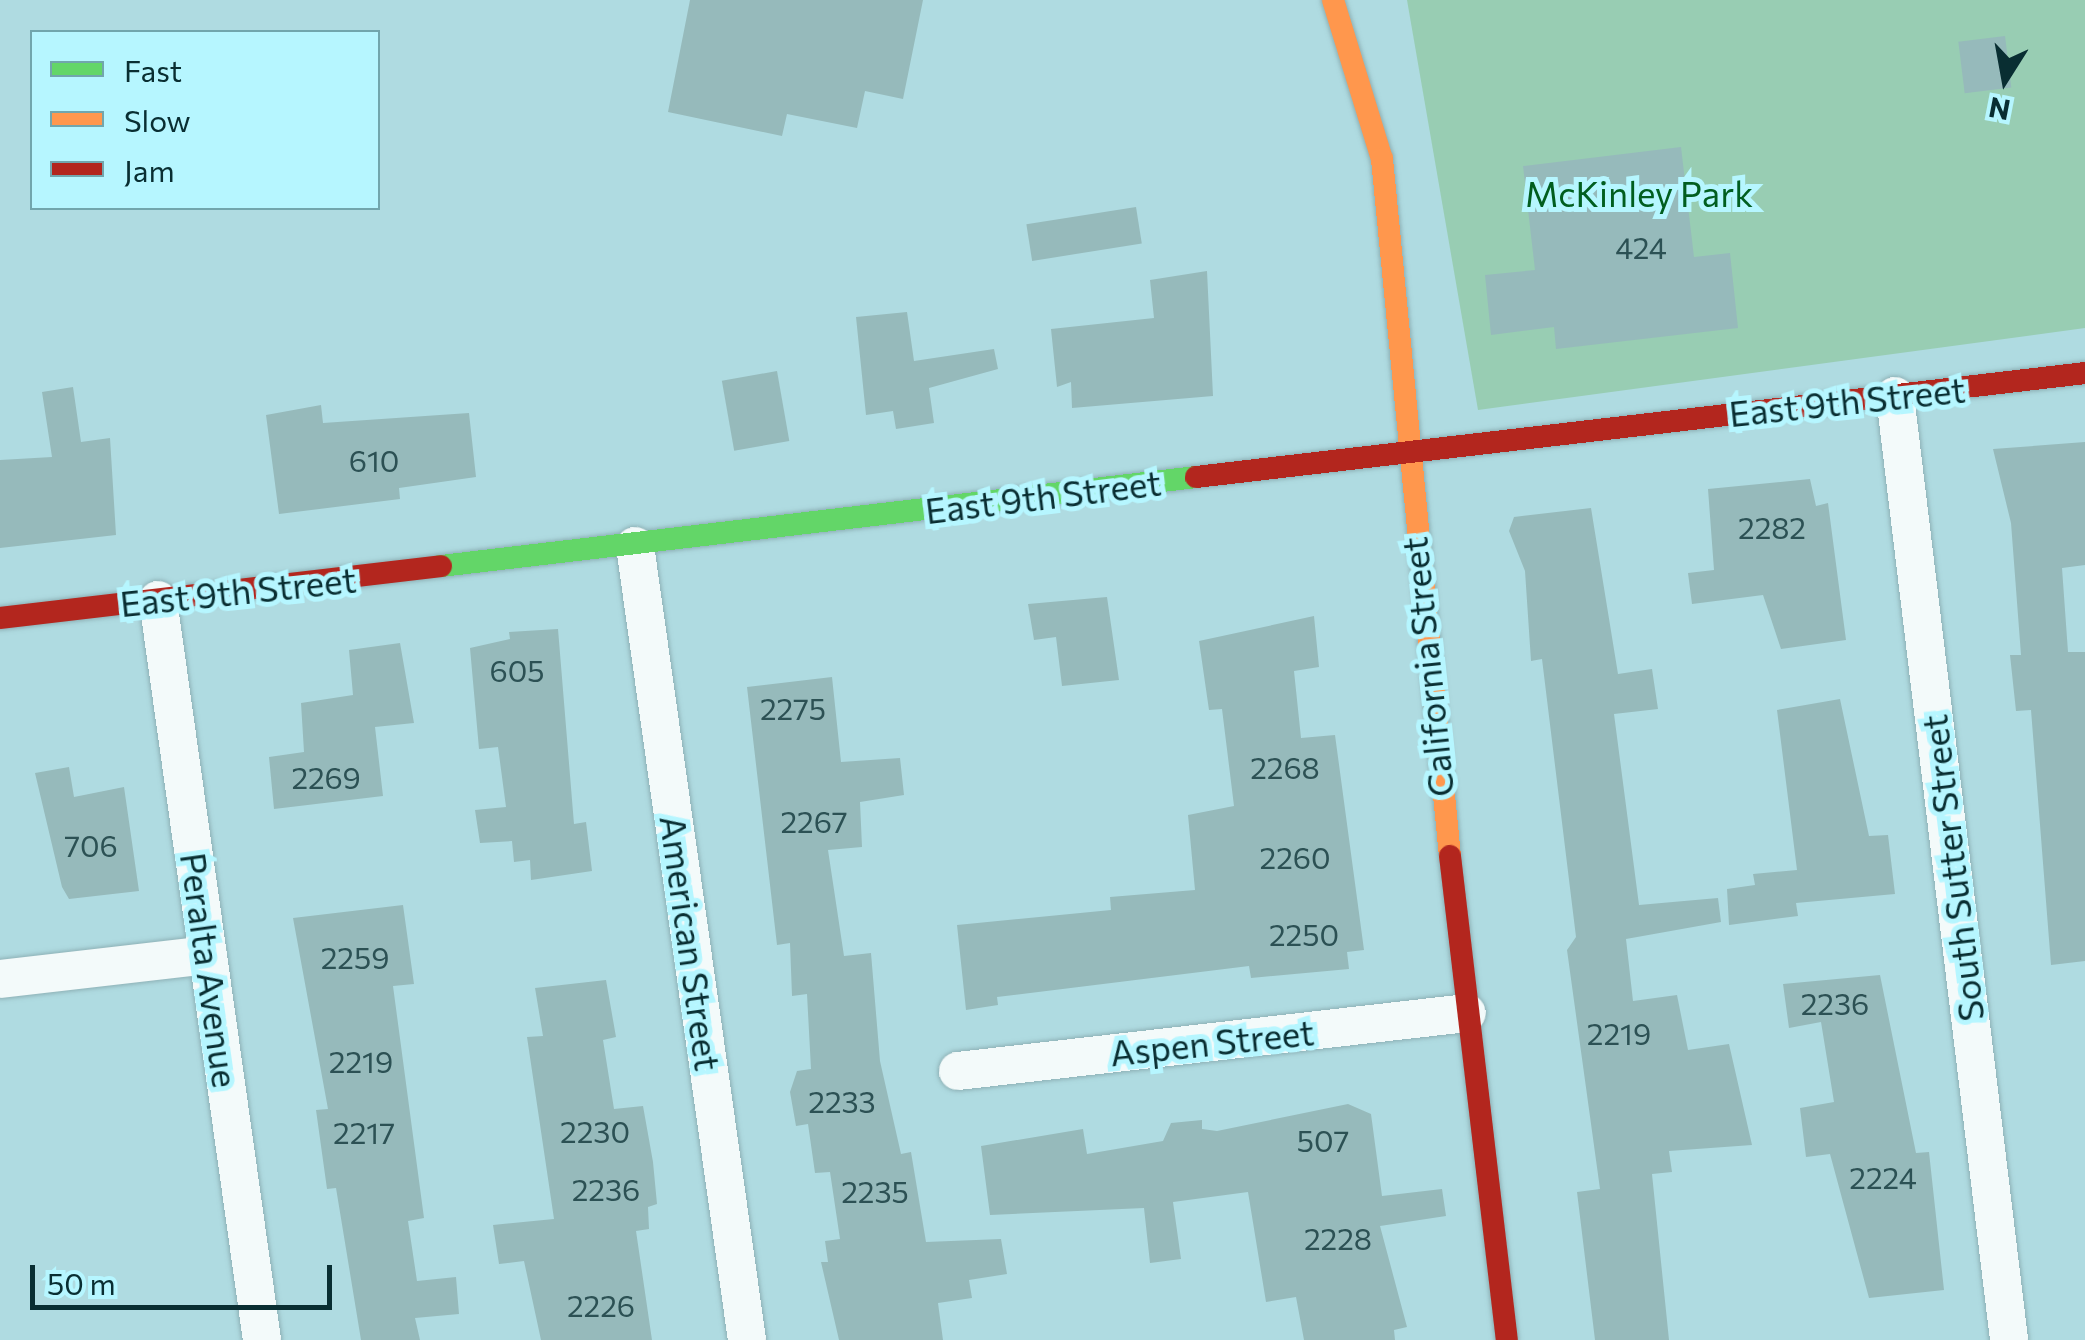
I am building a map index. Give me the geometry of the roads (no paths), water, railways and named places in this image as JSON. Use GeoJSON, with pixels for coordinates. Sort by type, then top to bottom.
{"type":"FeatureCollection","features":[{"type":"Feature","properties":{"kind":"street","name":"California Street"},"geometry":{"type":"LineString","coordinates":[[1333,0],[1382,159],[1408,362],[1409,452],[1466,1013],[1507,1340]]}},
{"type":"Feature","properties":{"kind":"street","name":"East 9th Street"},"geometry":{"type":"LineString","coordinates":[[0,618],[2085,374]]}},
{"type":"Feature","properties":{"kind":"street","name":"South Sutter Street"},"geometry":{"type":"LineString","coordinates":[[1895,396],[2010,1340]]}},
{"type":"Feature","properties":{"kind":"street","name":"American Street"},"geometry":{"type":"LineString","coordinates":[[635,546],[747,1340]]}},
{"type":"Feature","properties":{"kind":"street","name":"Peralta Avenue"},"geometry":{"type":"LineString","coordinates":[[158,600],[262,1340]]}},
{"type":"Feature","properties":{"kind":"street"},"geometry":{"type":"LineString","coordinates":[[0,979],[208,955]]}},
{"type":"Feature","properties":{"kind":"street","name":"Aspen Street"},"geometry":{"type":"LineString","coordinates":[[958,1071],[1466,1013]]}},
{"type":"Feature","properties":{"kind":"park label","name":"McKinley Park"},"geometry":{"type":"Point","coordinates":[1639,193]}}]}
